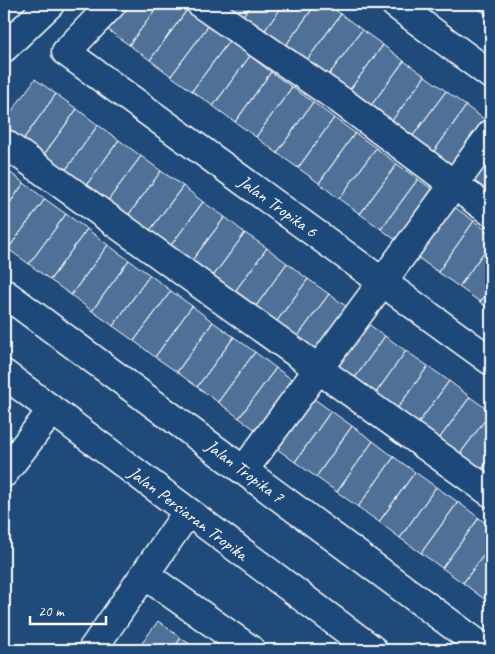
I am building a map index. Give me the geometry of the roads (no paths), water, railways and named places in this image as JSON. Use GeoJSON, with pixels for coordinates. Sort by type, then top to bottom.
{"type":"FeatureCollection","features":[{"type":"Feature","properties":{"kind":"street"},"geometry":{"type":"LineString","coordinates":[[4,48],[50,4]]}},
{"type":"Feature","properties":{"kind":"street","name":"Jalan Tropika 6"},"geometry":{"type":"LineString","coordinates":[[112,4],[66,52],[491,361]]}},
{"type":"Feature","properties":{"kind":"street"},"geometry":{"type":"LineString","coordinates":[[201,4],[340,100],[491,212]]}},
{"type":"Feature","properties":{"kind":"street"},"geometry":{"type":"LineString","coordinates":[[395,4],[491,75]]}},
{"type":"Feature","properties":{"kind":"street"},"geometry":{"type":"LineString","coordinates":[[244,470],[491,134]]}},
{"type":"Feature","properties":{"kind":"street"},"geometry":{"type":"LineString","coordinates":[[4,143],[491,493]]}},
{"type":"Feature","properties":{"kind":"street","name":"Jalan Tropika 7"},"geometry":{"type":"LineString","coordinates":[[4,293],[486,650]]}},
{"type":"Feature","properties":{"kind":"street","name":"Jalan Persiaran Tropika"},"geometry":{"type":"LineString","coordinates":[[4,374],[187,513],[373,650]]}},
{"type":"Feature","properties":{"kind":"street"},"geometry":{"type":"LineString","coordinates":[[4,473],[52,410]]}},
{"type":"Feature","properties":{"kind":"street"},"geometry":{"type":"LineString","coordinates":[[92,650],[146,575],[187,513]]}},
{"type":"Feature","properties":{"kind":"street"},"geometry":{"type":"LineString","coordinates":[[146,575],[251,650]]}}]}
